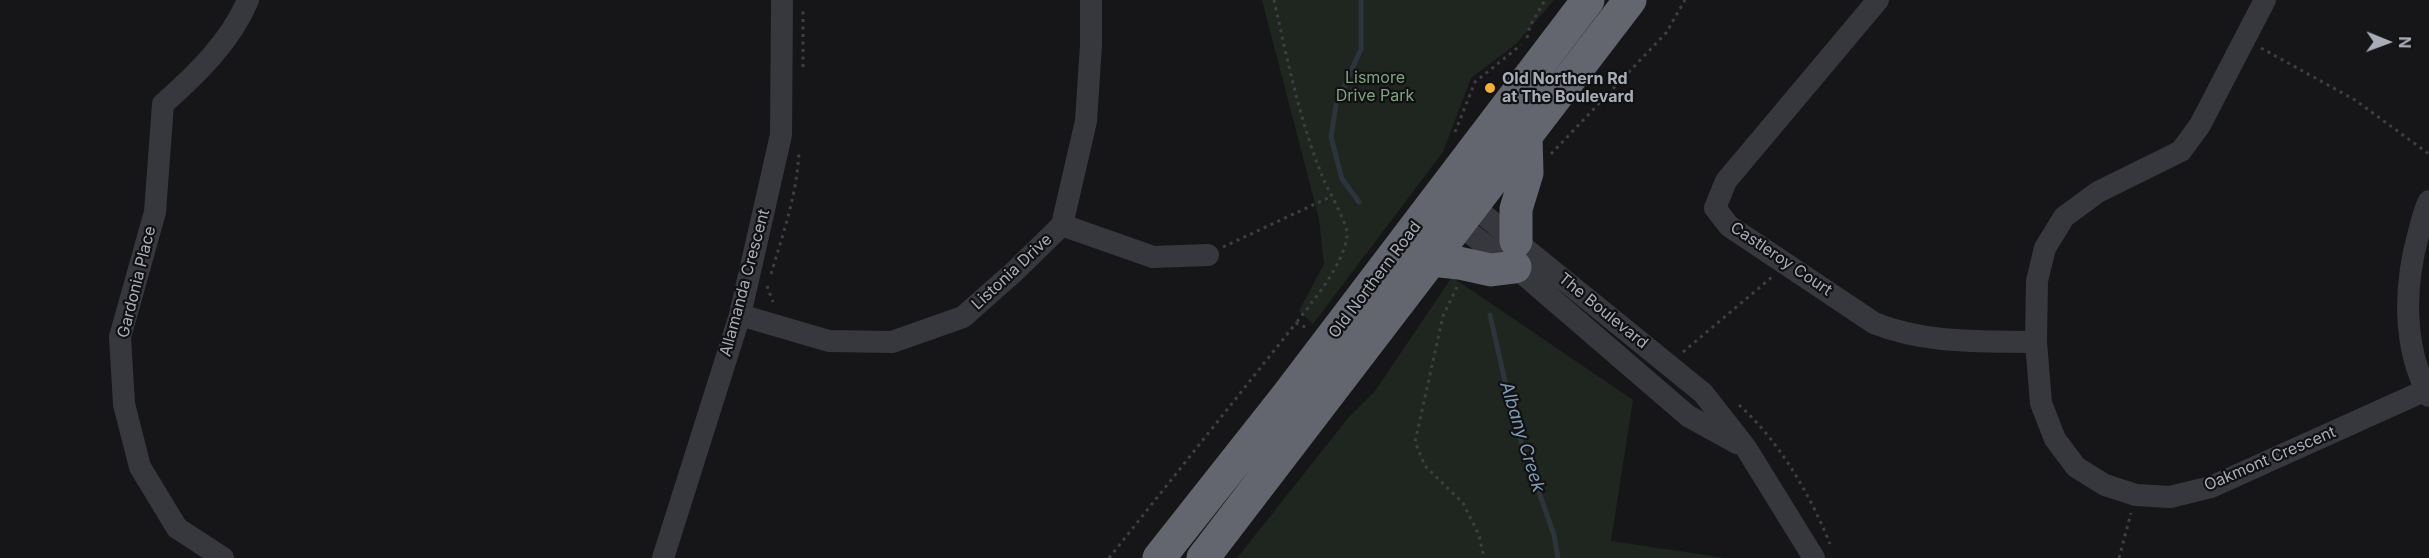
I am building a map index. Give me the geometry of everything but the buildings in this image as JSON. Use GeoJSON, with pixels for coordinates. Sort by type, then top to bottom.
{"type":"FeatureCollection","features":[{"type":"Feature","properties":{"kind":"highway","name":"Old Northern Road"},"geometry":{"type":"LineString","coordinates":[[1159,558],[1216,488],[1588,0]]}},
{"type":"Feature","properties":{"kind":"highway","name":"Old Northern Road"},"geometry":{"type":"LineString","coordinates":[[1203,558],[1466,217],[1538,146],[1630,0]]}},
{"type":"Feature","properties":{"kind":"highway"},"geometry":{"type":"LineString","coordinates":[[1432,260],[1491,270],[1516,254],[1516,209],[1538,146]]}},
{"type":"Feature","properties":{"kind":"street","name":"Gardonia Place"},"geometry":{"type":"LineString","coordinates":[[223,558],[177,528],[140,467],[124,404],[120,337],[155,212],[163,104],[200,71],[242,15],[248,0]]}},
{"type":"Feature","properties":{"kind":"street","name":"Allamanda Crescent"},"geometry":{"type":"LineString","coordinates":[[663,558],[740,315],[781,135],[782,0]]}},
{"type":"Feature","properties":{"kind":"street","name":"Listonia Drive"},"geometry":{"type":"LineString","coordinates":[[740,315],[829,341],[891,342],[963,317],[1062,225],[1086,120],[1091,45],[1091,0]]}},
{"type":"Feature","properties":{"kind":"street","name":"Castleroy Court"},"geometry":{"type":"LineString","coordinates":[[1878,0],[1726,181],[1715,208],[1730,226],[1874,323],[1901,334],[1933,339],[2036,342]]}},
{"type":"Feature","properties":{"kind":"street","name":"Oakmont Crescent"},"geometry":{"type":"LineString","coordinates":[[2265,0],[2200,125],[2181,152],[2098,192],[2064,217],[2045,248],[2037,281],[2036,342],[2041,403],[2055,439],[2076,467],[2105,485],[2136,495],[2170,496],[2211,487],[2427,393]]}},
{"type":"Feature","properties":{"kind":"street","name":"The Boulevard"},"geometry":{"type":"LineString","coordinates":[[1441,195],[1466,217],[1516,254],[1675,355],[1823,554]]}},
{"type":"Feature","properties":{"kind":"street"},"geometry":{"type":"LineString","coordinates":[[2427,393],[2410,342],[2407,287],[2415,244],[2429,201]]}},
{"type":"Feature","properties":{"kind":"street"},"geometry":{"type":"LineString","coordinates":[[1062,225],[1153,257],[1208,255]]}},
{"type":"Feature","properties":{"kind":"street","name":"The Boulevard"},"geometry":{"type":"LineString","coordinates":[[1516,254],[1688,416],[1746,448]]}},
{"type":"Feature","properties":{"kind":"path"},"geometry":{"type":"LineString","coordinates":[[1109,558],[1331,276],[1348,235],[1341,214],[1330,197],[1312,152],[1274,0]]}},
{"type":"Feature","properties":{"kind":"path"},"geometry":{"type":"LineString","coordinates":[[1526,40],[1530,26],[1545,0]]}},
{"type":"Feature","properties":{"kind":"path"},"geometry":{"type":"LineString","coordinates":[[1538,146],[1666,33],[1685,0]]}},
{"type":"Feature","properties":{"kind":"path"},"geometry":{"type":"LineString","coordinates":[[1451,142],[1475,82],[1533,35]]}},
{"type":"Feature","properties":{"kind":"path"},"geometry":{"type":"LineString","coordinates":[[2246,39],[2355,100],[2429,154]]}},
{"type":"Feature","properties":{"kind":"path"},"geometry":{"type":"LineString","coordinates":[[1208,255],[1330,197]]}},
{"type":"Feature","properties":{"kind":"path"},"geometry":{"type":"LineString","coordinates":[[1675,355],[1787,264]]}},
{"type":"Feature","properties":{"kind":"path"},"geometry":{"type":"LineString","coordinates":[[1458,285],[1443,316],[1415,442],[1425,466],[1463,503],[1479,535],[1484,558]]}},
{"type":"Feature","properties":{"kind":"path"},"geometry":{"type":"LineString","coordinates":[[1296,323],[1312,330]]}},
{"type":"Feature","properties":{"kind":"path"},"geometry":{"type":"LineString","coordinates":[[1736,402],[1773,442],[1802,486],[1823,554]]}},
{"type":"Feature","properties":{"kind":"path"},"geometry":{"type":"LineString","coordinates":[[2119,558],[2136,495]]}},
{"type":"Feature","properties":{"kind":"green space","name":"Lismore Drive Park"},"geometry":{"type":"Polygon","coordinates":[[[1262,0],[1554,0],[1516,44],[1471,78],[1443,152],[1313,324],[1299,311],[1324,264],[1319,219],[1262,0]]]}},
{"type":"Feature","properties":{"kind":"green space"},"geometry":{"type":"Polygon","coordinates":[[[1452,277],[1633,400],[1611,541],[1726,558],[1237,558],[1349,417],[1375,391],[1452,277]]]}},
{"type":"Feature","properties":{"kind":"waterway","name":"Albany Creek"},"geometry":{"type":"LineString","coordinates":[[1359,202],[1342,179],[1331,137],[1336,105],[1361,49],[1361,0]]}},
{"type":"Feature","properties":{"kind":"waterway","name":"Albany Creek"},"geometry":{"type":"LineString","coordinates":[[1490,315],[1514,421],[1554,535],[1558,558]]}},
{"type":"Feature","properties":{"kind":"place","name":"Old Northern Rd at The Boulevard"},"geometry":{"type":"Point","coordinates":[1490,88]}}]}
